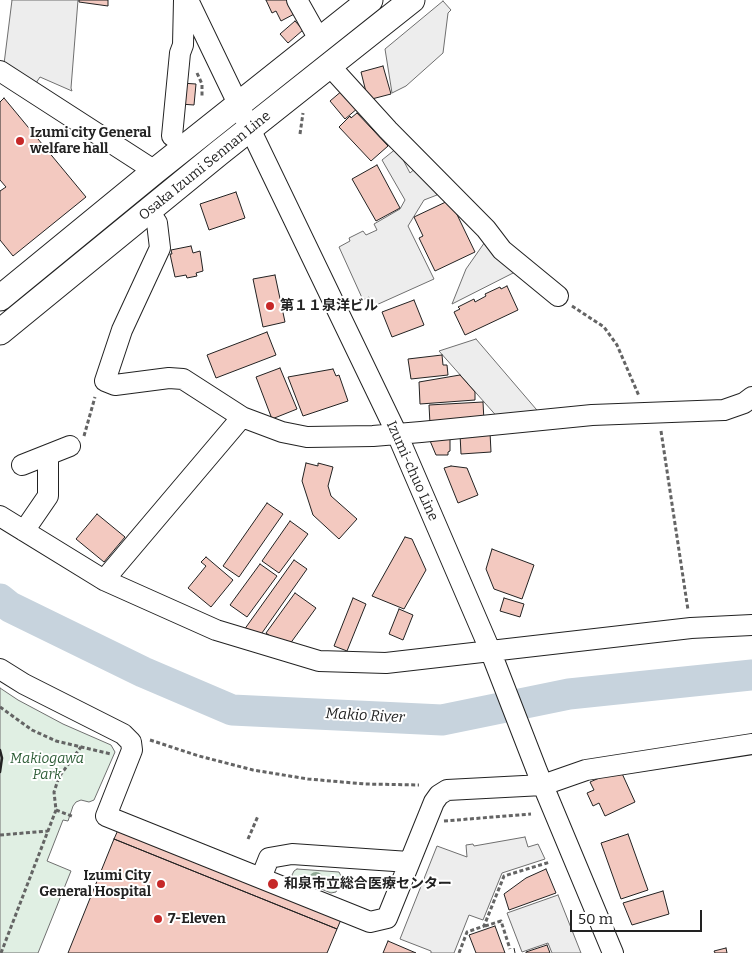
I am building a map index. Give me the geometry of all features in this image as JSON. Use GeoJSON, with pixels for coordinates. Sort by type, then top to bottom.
{"type":"FeatureCollection","features":[{"type":"Feature","properties":{"kind":"main road","name":"Osaka Izumi Sennan Line"},"geometry":{"type":"LineString","coordinates":[[0,298],[238,104],[370,0]]}},
{"type":"Feature","properties":{"kind":"main road","name":"Osaka Izumi Sennan Line"},"geometry":{"type":"LineString","coordinates":[[0,332],[412,0]]}},
{"type":"Feature","properties":{"kind":"street"},"geometry":{"type":"LineString","coordinates":[[172,136],[180,53],[183,46],[184,0]]}},
{"type":"Feature","properties":{"kind":"street","name":"Izumi-chuo Line"},"geometry":{"type":"LineString","coordinates":[[188,0],[397,434],[491,652],[540,778],[613,953]]}},
{"type":"Feature","properties":{"kind":"street"},"geometry":{"type":"LineString","coordinates":[[296,0],[320,41]]}},
{"type":"Feature","properties":{"kind":"street"},"geometry":{"type":"LineString","coordinates":[[329,65],[388,130],[486,229],[502,250],[558,296]]}},
{"type":"Feature","properties":{"kind":"street"},"geometry":{"type":"LineString","coordinates":[[0,71],[155,171]]}},
{"type":"Feature","properties":{"kind":"street"},"geometry":{"type":"LineString","coordinates":[[149,211],[157,224],[160,248],[122,330],[105,381],[115,385],[168,378],[183,379],[242,417],[282,432],[307,437],[373,436],[592,415],[724,410],[744,403],[752,397]]}},
{"type":"Feature","properties":{"kind":"street"},"geometry":{"type":"LineString","coordinates":[[104,580],[242,417]]}},
{"type":"Feature","properties":{"kind":"street"},"geometry":{"type":"LineString","coordinates":[[22,465],[70,446]]}},
{"type":"Feature","properties":{"kind":"street"},"geometry":{"type":"LineString","coordinates":[[24,531],[48,496],[48,454]]}},
{"type":"Feature","properties":{"kind":"street"},"geometry":{"type":"LineString","coordinates":[[0,516],[104,580],[216,630],[319,660],[386,663],[690,628],[752,625]]}},
{"type":"Feature","properties":{"kind":"street"},"geometry":{"type":"LineString","coordinates":[[0,669],[24,684],[123,734],[124,749],[132,750],[106,816],[370,922],[386,918],[434,802],[447,790],[540,778],[752,744]]}},
{"type":"Feature","properties":{"kind":"street"},"geometry":{"type":"LineString","coordinates":[[261,878],[269,858],[292,854],[409,862]]}},
{"type":"Feature","properties":{"kind":"path"},"geometry":{"type":"LineString","coordinates":[[558,296],[604,326],[616,344],[652,412],[690,628]]}},
{"type":"Feature","properties":{"kind":"path"},"geometry":{"type":"LineString","coordinates":[[70,446],[83,440],[97,392],[105,381]]}},
{"type":"Feature","properties":{"kind":"path"},"geometry":{"type":"LineString","coordinates":[[0,707],[32,730],[56,740],[81,747],[124,749],[149,740],[199,756],[253,770],[308,779],[365,784],[419,785]]}},
{"type":"Feature","properties":{"kind":"path"},"geometry":{"type":"LineString","coordinates":[[1,953],[56,810],[54,792],[59,777],[81,747]]}},
{"type":"Feature","properties":{"kind":"path"},"geometry":{"type":"LineString","coordinates":[[56,810],[74,817]]}},
{"type":"Feature","properties":{"kind":"path"},"geometry":{"type":"LineString","coordinates":[[443,822],[531,814]]}},
{"type":"Feature","properties":{"kind":"path"},"geometry":{"type":"LineString","coordinates":[[248,840],[258,816]]}},
{"type":"Feature","properties":{"kind":"path"},"geometry":{"type":"LineString","coordinates":[[0,835],[48,831]]}},
{"type":"Feature","properties":{"kind":"path"},"geometry":{"type":"LineString","coordinates":[[484,926],[504,876],[550,862]]}},
{"type":"Feature","properties":{"kind":"path"},"geometry":{"type":"LineString","coordinates":[[459,953],[467,932],[501,921],[510,949]]}},
{"type":"Feature","properties":{"kind":"green space","name":"Makiogawa Park"},"geometry":{"type":"Polygon","coordinates":[[[0,688],[63,724],[111,745],[115,752],[94,800],[76,802],[68,821],[63,820],[47,861],[71,871],[38,953],[0,953],[0,688]]]}},
{"type":"Feature","properties":{"kind":"green space"},"geometry":{"type":"Polygon","coordinates":[[[297,869],[339,872],[342,878],[336,892],[331,893],[294,878],[292,875],[297,869]]]}},
{"type":"Feature","properties":{"kind":"shaded area"},"geometry":{"type":"Polygon","coordinates":[[[12,0],[78,0],[72,91],[40,77],[36,83],[4,64],[12,0]]]}},
{"type":"Feature","properties":{"kind":"shaded area"},"geometry":{"type":"Polygon","coordinates":[[[443,1],[451,10],[448,13],[443,53],[406,86],[392,93],[385,49],[443,1]]]}},
{"type":"Feature","properties":{"kind":"shaded area"},"geometry":{"type":"Polygon","coordinates":[[[397,148],[410,173],[418,166],[437,195],[424,200],[408,226],[434,279],[374,306],[369,297],[363,300],[339,247],[350,241],[349,238],[363,231],[366,235],[377,230],[374,224],[400,209],[405,200],[382,160],[397,148]]]}},
{"type":"Feature","properties":{"kind":"shaded area"},"geometry":{"type":"Polygon","coordinates":[[[487,239],[519,270],[452,304],[466,269],[487,239]]]}},
{"type":"Feature","properties":{"kind":"shaded area"},"geometry":{"type":"Polygon","coordinates":[[[476,339],[542,416],[500,420],[439,351],[476,339]]]}},
{"type":"Feature","properties":{"kind":"shaded area"},"geometry":{"type":"Polygon","coordinates":[[[525,837],[528,847],[538,844],[545,859],[502,873],[483,920],[469,915],[454,953],[431,953],[431,951],[400,939],[437,846],[467,857],[466,845],[473,844],[474,846],[525,837]]]}},
{"type":"Feature","properties":{"kind":"shaded area"},"geometry":{"type":"Polygon","coordinates":[[[558,895],[581,953],[552,953],[548,943],[522,952],[507,913],[558,895]]]}},
{"type":"Feature","properties":{"kind":"building"},"geometry":{"type":"Polygon","coordinates":[[[79,0],[108,0],[108,6],[79,2],[79,0]]]}},
{"type":"Feature","properties":{"kind":"building"},"geometry":{"type":"Polygon","coordinates":[[[266,0],[292,0],[298,12],[281,21],[276,11],[272,13],[266,0]]]}},
{"type":"Feature","properties":{"kind":"building"},"geometry":{"type":"Polygon","coordinates":[[[295,21],[303,30],[288,43],[280,34],[295,21]]]}},
{"type":"Feature","properties":{"kind":"building"},"geometry":{"type":"Polygon","coordinates":[[[383,66],[391,94],[368,100],[361,72],[383,66]]]}},
{"type":"Feature","properties":{"kind":"building"},"geometry":{"type":"Polygon","coordinates":[[[181,83],[196,84],[194,105],[180,104],[181,83]]]}},
{"type":"Feature","properties":{"kind":"building"},"geometry":{"type":"Polygon","coordinates":[[[343,90],[358,108],[345,119],[330,101],[343,90]]]}},
{"type":"Feature","properties":{"kind":"building","name":"Izumi city General welfare hall"},"geometry":{"type":"Polygon","coordinates":[[[4,98],[86,197],[13,256],[0,240],[0,191],[6,187],[0,180],[0,102],[4,98]]]}},
{"type":"Feature","properties":{"kind":"building"},"geometry":{"type":"Polygon","coordinates":[[[357,113],[388,146],[371,161],[339,127],[350,116],[351,118],[357,113]]]}},
{"type":"Feature","properties":{"kind":"building"},"geometry":{"type":"Polygon","coordinates":[[[377,165],[400,208],[376,221],[352,179],[377,165]]]}},
{"type":"Feature","properties":{"kind":"building"},"geometry":{"type":"Polygon","coordinates":[[[236,192],[245,218],[209,230],[200,204],[236,192]]]}},
{"type":"Feature","properties":{"kind":"building"},"geometry":{"type":"Polygon","coordinates":[[[450,200],[475,252],[435,271],[419,238],[423,236],[414,217],[450,200]]]}},
{"type":"Feature","properties":{"kind":"building"},"geometry":{"type":"Polygon","coordinates":[[[191,246],[193,253],[200,251],[203,271],[196,273],[197,276],[187,278],[186,275],[175,277],[170,254],[172,254],[171,250],[191,246]]]}},
{"type":"Feature","properties":{"kind":"building","name":"第１１泉洋ビル"},"geometry":{"type":"Polygon","coordinates":[[[275,275],[285,322],[263,327],[253,279],[275,275]]]}},
{"type":"Feature","properties":{"kind":"building"},"geometry":{"type":"Polygon","coordinates":[[[507,286],[518,310],[465,335],[454,312],[460,309],[458,307],[474,299],[475,302],[486,296],[485,294],[507,286]]]}},
{"type":"Feature","properties":{"kind":"building"},"geometry":{"type":"Polygon","coordinates":[[[414,300],[424,325],[392,337],[382,312],[414,300]]]}},
{"type":"Feature","properties":{"kind":"building"},"geometry":{"type":"Polygon","coordinates":[[[267,332],[276,355],[216,378],[207,355],[267,332]]]}},
{"type":"Feature","properties":{"kind":"building"},"geometry":{"type":"Polygon","coordinates":[[[442,355],[443,365],[447,365],[448,375],[411,379],[408,359],[442,355]]]}},
{"type":"Feature","properties":{"kind":"building"},"geometry":{"type":"Polygon","coordinates":[[[280,368],[297,409],[272,419],[256,377],[280,368]]]}},
{"type":"Feature","properties":{"kind":"building"},"geometry":{"type":"Polygon","coordinates":[[[333,369],[336,376],[339,375],[348,401],[303,416],[288,377],[333,369]]]}},
{"type":"Feature","properties":{"kind":"building"},"geometry":{"type":"Polygon","coordinates":[[[460,375],[475,392],[475,400],[420,404],[419,382],[460,375]]]}},
{"type":"Feature","properties":{"kind":"building"},"geometry":{"type":"Polygon","coordinates":[[[483,402],[484,421],[430,424],[429,405],[483,402]]]}},
{"type":"Feature","properties":{"kind":"building"},"geometry":{"type":"Polygon","coordinates":[[[490,432],[491,452],[461,454],[460,434],[490,432]]]}},
{"type":"Feature","properties":{"kind":"building"},"geometry":{"type":"Polygon","coordinates":[[[450,435],[450,451],[448,455],[436,455],[428,436],[450,435]]]}},
{"type":"Feature","properties":{"kind":"building"},"geometry":{"type":"Polygon","coordinates":[[[306,463],[318,466],[318,463],[333,467],[328,486],[331,496],[357,519],[339,539],[313,515],[302,481],[306,463]]]}},
{"type":"Feature","properties":{"kind":"building"},"geometry":{"type":"Polygon","coordinates":[[[451,466],[467,468],[478,495],[458,503],[444,468],[451,466]]]}},
{"type":"Feature","properties":{"kind":"building"},"geometry":{"type":"Polygon","coordinates":[[[267,503],[283,514],[239,577],[223,566],[267,503]]]}},
{"type":"Feature","properties":{"kind":"building"},"geometry":{"type":"Polygon","coordinates":[[[97,514],[125,537],[104,562],[76,539],[97,514]]]}},
{"type":"Feature","properties":{"kind":"building"},"geometry":{"type":"Polygon","coordinates":[[[290,521],[308,534],[279,573],[262,561],[290,521]]]}},
{"type":"Feature","properties":{"kind":"building"},"geometry":{"type":"Polygon","coordinates":[[[405,537],[412,539],[426,570],[404,609],[372,596],[405,537]]]}},
{"type":"Feature","properties":{"kind":"building"},"geometry":{"type":"Polygon","coordinates":[[[492,549],[534,565],[522,599],[494,589],[486,569],[492,549]]]}},
{"type":"Feature","properties":{"kind":"building"},"geometry":{"type":"Polygon","coordinates":[[[206,557],[233,580],[211,607],[188,588],[206,566],[201,562],[206,557]]]}},
{"type":"Feature","properties":{"kind":"building"},"geometry":{"type":"Polygon","coordinates":[[[294,560],[307,569],[257,640],[244,630],[294,560]]]}},
{"type":"Feature","properties":{"kind":"building"},"geometry":{"type":"Polygon","coordinates":[[[260,564],[277,576],[247,617],[230,605],[260,564]]]}},
{"type":"Feature","properties":{"kind":"building"},"geometry":{"type":"Polygon","coordinates":[[[295,593],[316,608],[287,648],[266,633],[295,593]]]}},
{"type":"Feature","properties":{"kind":"building"},"geometry":{"type":"Polygon","coordinates":[[[353,598],[366,604],[347,651],[334,646],[353,598]]]}},
{"type":"Feature","properties":{"kind":"building"},"geometry":{"type":"Polygon","coordinates":[[[504,598],[524,604],[520,617],[500,611],[504,598]]]}},
{"type":"Feature","properties":{"kind":"building"},"geometry":{"type":"Polygon","coordinates":[[[399,609],[413,615],[403,640],[389,634],[399,609]]]}},
{"type":"Feature","properties":{"kind":"building"},"geometry":{"type":"Polygon","coordinates":[[[620,769],[635,802],[605,816],[599,803],[593,806],[587,793],[594,790],[590,782],[620,769]]]}},
{"type":"Feature","properties":{"kind":"building"},"geometry":{"type":"Polygon","coordinates":[[[122,821],[345,910],[337,929],[114,839],[122,821]]]}},
{"type":"Feature","properties":{"kind":"building"},"geometry":{"type":"Polygon","coordinates":[[[628,834],[648,890],[621,899],[601,843],[628,834]]]}},
{"type":"Feature","properties":{"kind":"building","name":"Izumi City General Hospital"},"geometry":{"type":"Polygon","coordinates":[[[114,839],[337,929],[327,953],[68,953],[114,839]]]}},
{"type":"Feature","properties":{"kind":"building"},"geometry":{"type":"Polygon","coordinates":[[[546,869],[556,893],[509,910],[504,894],[526,878],[546,869]]]}},
{"type":"Feature","properties":{"kind":"building"},"geometry":{"type":"Polygon","coordinates":[[[663,891],[669,914],[632,925],[623,903],[663,891]]]}},
{"type":"Feature","properties":{"kind":"building"},"geometry":{"type":"Polygon","coordinates":[[[495,926],[505,953],[476,953],[469,935],[495,926]]]}},
{"type":"Feature","properties":{"kind":"building"},"geometry":{"type":"Polygon","coordinates":[[[388,941],[416,953],[383,953],[388,941]]]}},
{"type":"Feature","properties":{"kind":"building"},"geometry":{"type":"Polygon","coordinates":[[[547,945],[550,953],[526,953],[526,952],[547,945]]]}},
{"type":"Feature","properties":{"kind":"building"},"geometry":{"type":"Polygon","coordinates":[[[726,948],[727,953],[715,953],[714,951],[726,948]]]}},
{"type":"Feature","properties":{"kind":"waterway","name":"Makio River"},"geometry":{"type":"LineString","coordinates":[[0,599],[10,607],[143,672],[232,710],[442,720],[569,694],[752,675]]}},
{"type":"Feature","properties":{"kind":"fence"},"geometry":{"type":"LineString","coordinates":[[514,948],[515,953]]}},
{"type":"Feature","properties":{"kind":"wall"},"geometry":{"type":"LineString","coordinates":[[0,750],[2,758],[0,772]]}},
{"type":"Feature","properties":{"kind":"place","name":"Izumi city General welfare hall"},"geometry":{"type":"Point","coordinates":[20,141]}},
{"type":"Feature","properties":{"kind":"place","name":"第１１泉洋ビル"},"geometry":{"type":"Point","coordinates":[270,306]}},
{"type":"Feature","properties":{"kind":"place","name":"Izumi City General Hospital"},"geometry":{"type":"Point","coordinates":[161,884]}},
{"type":"Feature","properties":{"kind":"place","name":"和泉市立総合医療センター"},"geometry":{"type":"Point","coordinates":[273,884]}},
{"type":"Feature","properties":{"kind":"place","name":"7-Eleven"},"geometry":{"type":"Point","coordinates":[158,919]}}]}
